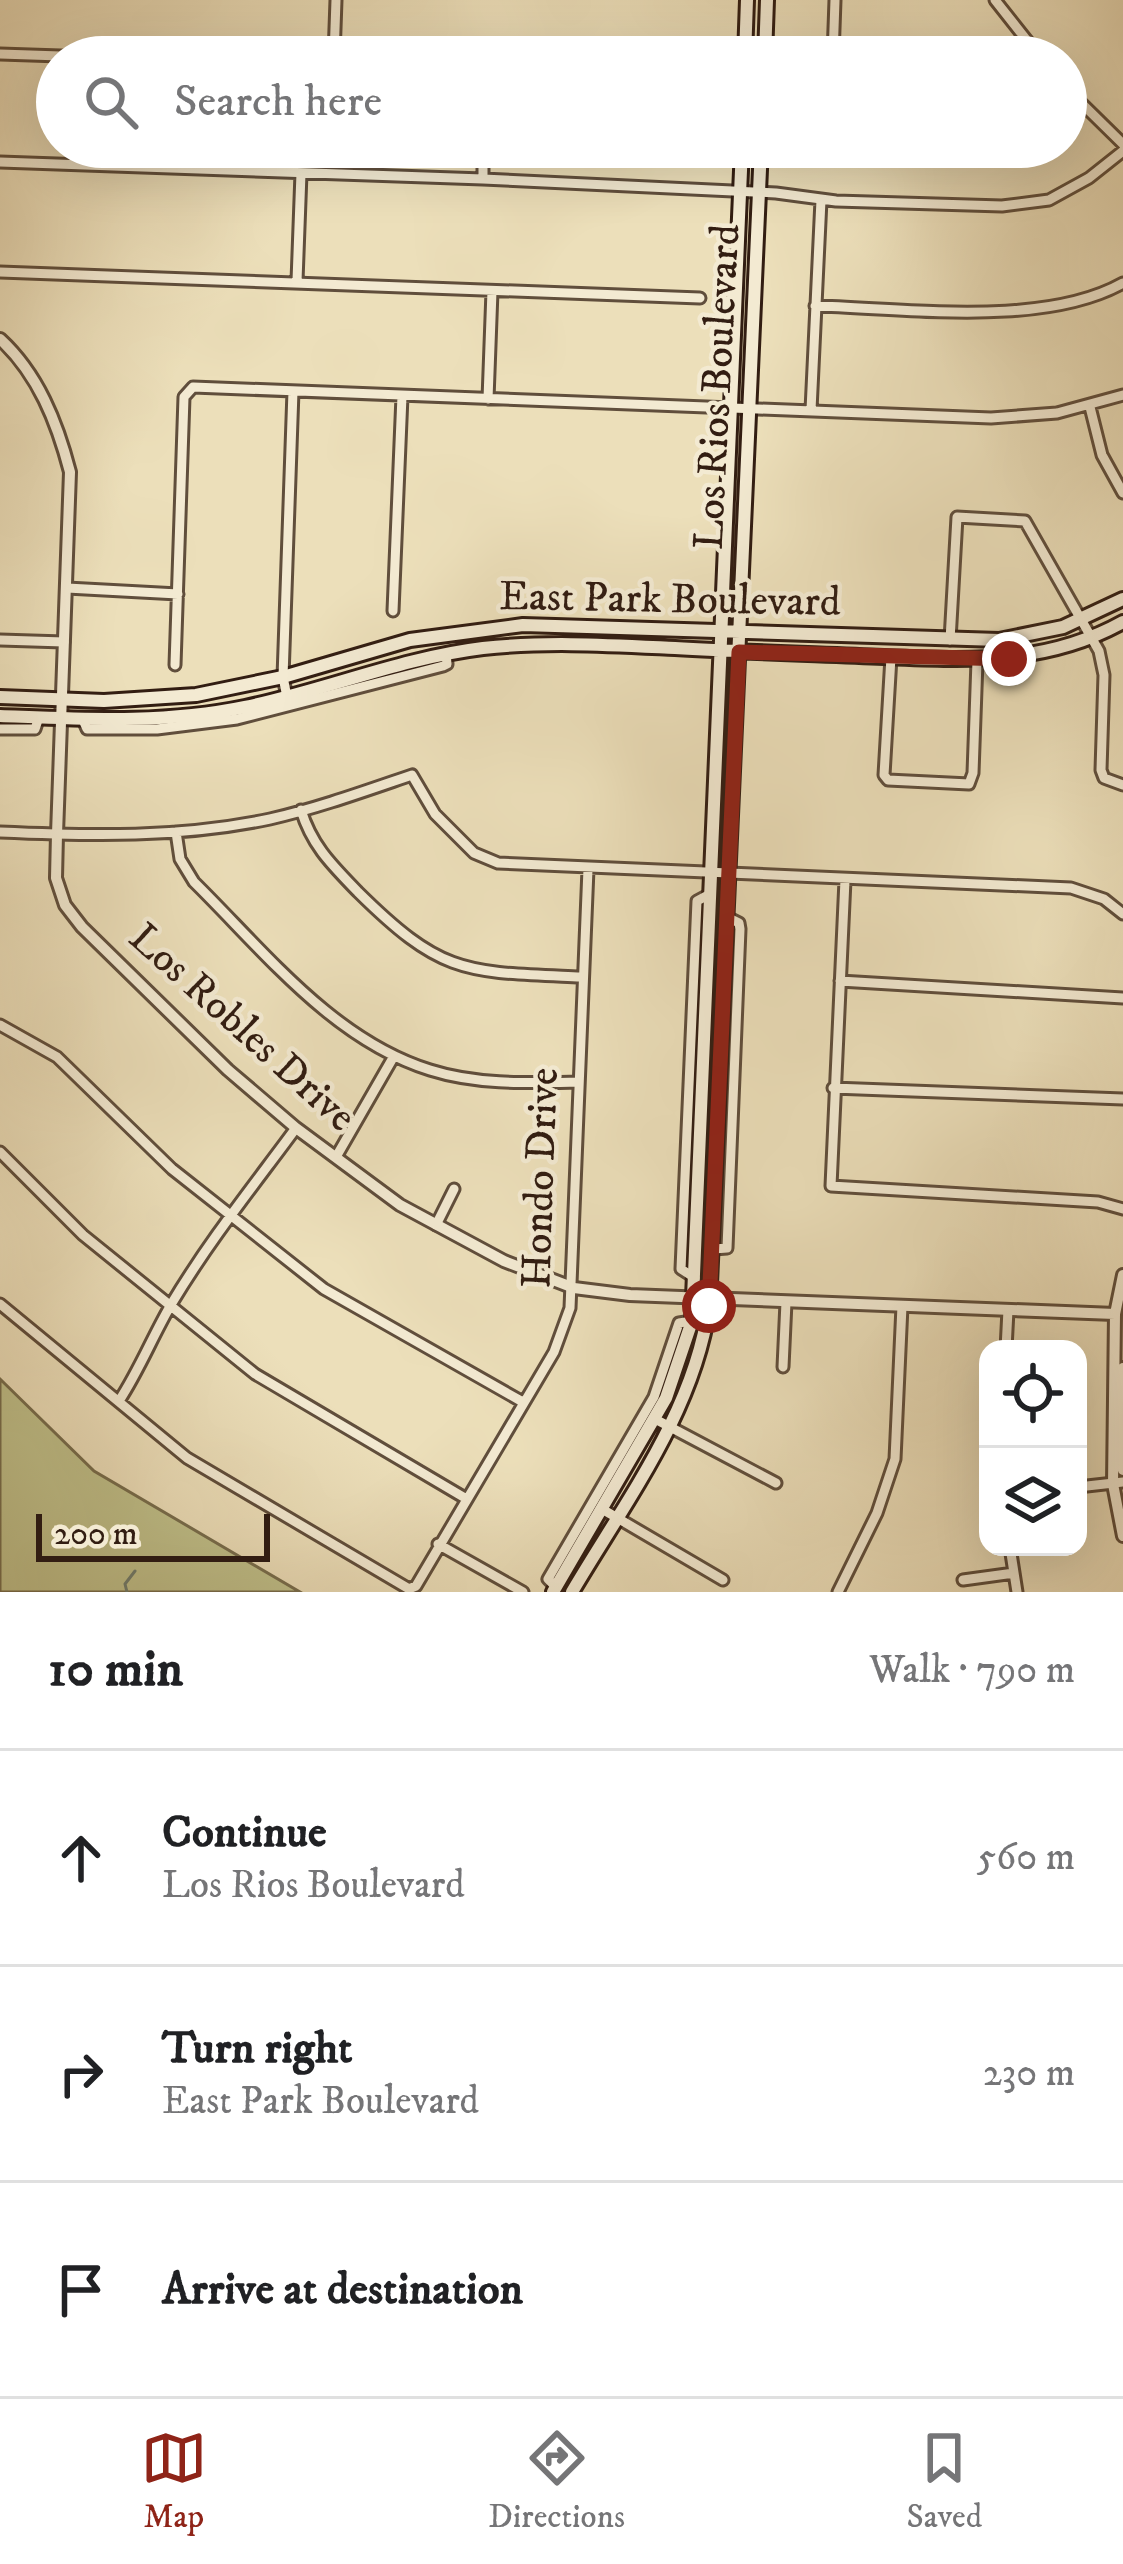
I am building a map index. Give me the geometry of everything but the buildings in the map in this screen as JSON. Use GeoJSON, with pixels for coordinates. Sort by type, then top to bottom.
{"type":"FeatureCollection","features":[{"type":"Feature","properties":{"kind":"main road"},"geometry":{"type":"LineString","coordinates":[[746,36],[747,0]]}},
{"type":"Feature","properties":{"kind":"main road"},"geometry":{"type":"LineString","coordinates":[[766,36],[767,0]]}},
{"type":"Feature","properties":{"kind":"main road","name":"Los Rios Boulevard"},"geometry":{"type":"LineString","coordinates":[[554,1590],[655,1419],[677,1373],[692,1321],[741,168]]}},
{"type":"Feature","properties":{"kind":"main road","name":"Los Rios Boulevard"},"geometry":{"type":"LineString","coordinates":[[572,1592],[670,1426],[695,1366],[710,1299],[761,168]]}},
{"type":"Feature","properties":{"kind":"main road"},"geometry":{"type":"LineString","coordinates":[[726,501],[746,501]]}},
{"type":"Feature","properties":{"kind":"main road","name":"East Park Boulevard"},"geometry":{"type":"LineString","coordinates":[[0,697],[166,698],[283,677],[410,640],[523,626],[999,640],[1082,620],[1123,599]]}},
{"type":"Feature","properties":{"kind":"main road","name":"East Park Boulevard"},"geometry":{"type":"LineString","coordinates":[[0,716],[83,720],[196,715],[287,697],[446,654],[524,645],[977,661],[1042,654],[1094,638],[1123,622]]}},
{"type":"Feature","properties":{"kind":"main road"},"geometry":{"type":"LineString","coordinates":[[523,626],[524,645]]}},
{"type":"Feature","properties":{"kind":"main road"},"geometry":{"type":"LineString","coordinates":[[891,639],[891,657]]}},
{"type":"Feature","properties":{"kind":"main road"},"geometry":{"type":"LineString","coordinates":[[715,774],[733,777]]}},
{"type":"Feature","properties":{"kind":"street"},"geometry":{"type":"LineString","coordinates":[[335,36],[336,0]]}},
{"type":"Feature","properties":{"kind":"street"},"geometry":{"type":"LineString","coordinates":[[834,36],[835,0]]}},
{"type":"Feature","properties":{"kind":"street"},"geometry":{"type":"LineString","coordinates":[[995,0],[1023,36]]}},
{"type":"Feature","properties":{"kind":"street"},"geometry":{"type":"LineString","coordinates":[[0,54],[36,56]]}},
{"type":"Feature","properties":{"kind":"street"},"geometry":{"type":"LineString","coordinates":[[173,168],[740,191],[821,200],[1025,205],[1049,200],[1079,184],[1123,147],[1087,110]]}},
{"type":"Feature","properties":{"kind":"street"},"geometry":{"type":"LineString","coordinates":[[0,162],[36,163]]}},
{"type":"Feature","properties":{"kind":"street"},"geometry":{"type":"LineString","coordinates":[[483,168],[483,179]]}},
{"type":"Feature","properties":{"kind":"street"},"geometry":{"type":"LineString","coordinates":[[297,281],[301,173]]}},
{"type":"Feature","properties":{"kind":"street"},"geometry":{"type":"LineString","coordinates":[[811,410],[821,200]]}},
{"type":"Feature","properties":{"kind":"street"},"geometry":{"type":"LineString","coordinates":[[0,272],[700,298]]}},
{"type":"Feature","properties":{"kind":"street"},"geometry":{"type":"LineString","coordinates":[[815,306],[1025,310],[1084,299],[1123,283]]}},
{"type":"Feature","properties":{"kind":"street"},"geometry":{"type":"LineString","coordinates":[[488,399],[492,290]]}},
{"type":"Feature","properties":{"kind":"street","name":"Los Robles Drive"},"geometry":{"type":"LineString","coordinates":[[0,338],[39,390],[70,472],[59,892],[82,927],[255,1096],[400,1205],[504,1262],[574,1288],[710,1299],[1119,1314]]}},
{"type":"Feature","properties":{"kind":"street"},"geometry":{"type":"LineString","coordinates":[[175,665],[187,390],[193,387],[991,418],[1090,406],[1123,395]]}},
{"type":"Feature","properties":{"kind":"street"},"geometry":{"type":"LineString","coordinates":[[287,697],[283,677],[293,391]]}},
{"type":"Feature","properties":{"kind":"street"},"geometry":{"type":"LineString","coordinates":[[393,611],[402,396]]}},
{"type":"Feature","properties":{"kind":"street"},"geometry":{"type":"LineString","coordinates":[[1090,406],[1102,455],[1123,493]]}},
{"type":"Feature","properties":{"kind":"street"},"geometry":{"type":"LineString","coordinates":[[950,640],[957,517],[1024,520],[1094,638],[1104,675],[1100,770],[1104,778],[1123,785]]}},
{"type":"Feature","properties":{"kind":"street"},"geometry":{"type":"LineString","coordinates":[[68,588],[178,594]]}},
{"type":"Feature","properties":{"kind":"street"},"geometry":{"type":"LineString","coordinates":[[0,640],[64,642]]}},
{"type":"Feature","properties":{"kind":"street","name":"East Park Boulevard"},"geometry":{"type":"LineString","coordinates":[[83,720],[87,729],[116,731],[266,713],[443,666],[446,654]]}},
{"type":"Feature","properties":{"kind":"street"},"geometry":{"type":"LineString","coordinates":[[891,657],[884,775],[888,780],[969,784],[977,661]]}},
{"type":"Feature","properties":{"kind":"street","name":"East Park Boulevard"},"geometry":{"type":"LineString","coordinates":[[0,729],[35,729],[39,717]]}},
{"type":"Feature","properties":{"kind":"street"},"geometry":{"type":"LineString","coordinates":[[0,832],[176,832],[240,824],[412,775],[425,803],[474,854],[498,863],[1071,888],[1104,899],[1122,912]]}},
{"type":"Feature","properties":{"kind":"street"},"geometry":{"type":"LineString","coordinates":[[301,810],[315,847],[326,860],[398,932],[437,958],[482,972],[581,977]]}},
{"type":"Feature","properties":{"kind":"street"},"geometry":{"type":"LineString","coordinates":[[176,832],[180,859],[194,882],[342,1024],[394,1056],[459,1077],[578,1082]]}},
{"type":"Feature","properties":{"kind":"street","name":"Hondo Drive"},"geometry":{"type":"LineString","coordinates":[[409,1589],[416,1586],[559,1341],[574,1288],[588,869]]}},
{"type":"Feature","properties":{"kind":"street"},"geometry":{"type":"LineString","coordinates":[[845,880],[831,1186],[1098,1202],[1123,1209]]}},
{"type":"Feature","properties":{"kind":"street"},"geometry":{"type":"LineString","coordinates":[[840,981],[1123,998]]}},
{"type":"Feature","properties":{"kind":"street"},"geometry":{"type":"LineString","coordinates":[[0,1025],[56,1057],[172,1169],[349,1306],[521,1401]]}},
{"type":"Feature","properties":{"kind":"street"},"geometry":{"type":"LineString","coordinates":[[336,1157],[394,1056]]}},
{"type":"Feature","properties":{"kind":"street"},"geometry":{"type":"LineString","coordinates":[[833,1088],[1123,1099]]}},
{"type":"Feature","properties":{"kind":"street"},"geometry":{"type":"LineString","coordinates":[[119,1401],[170,1306],[296,1128]]}},
{"type":"Feature","properties":{"kind":"street"},"geometry":{"type":"LineString","coordinates":[[0,1152],[82,1234],[286,1395],[465,1498]]}},
{"type":"Feature","properties":{"kind":"street"},"geometry":{"type":"LineString","coordinates":[[436,1225],[454,1189]]}},
{"type":"Feature","properties":{"kind":"street"},"geometry":{"type":"LineString","coordinates":[[1123,1275],[1118,1483],[1123,1536]]}},
{"type":"Feature","properties":{"kind":"street"},"geometry":{"type":"LineString","coordinates":[[783,1367],[786,1302]]}},
{"type":"Feature","properties":{"kind":"street"},"geometry":{"type":"LineString","coordinates":[[0,1304],[187,1458],[409,1589]]}},
{"type":"Feature","properties":{"kind":"street"},"geometry":{"type":"LineString","coordinates":[[838,1592],[877,1513],[895,1459],[902,1306]]}},
{"type":"Feature","properties":{"kind":"street"},"geometry":{"type":"LineString","coordinates":[[1006,1340],[1008,1310]]}},
{"type":"Feature","properties":{"kind":"street","name":"Los Rios Boulevard"},"geometry":{"type":"LineString","coordinates":[[554,1590],[548,1579],[654,1396],[679,1323],[692,1321]]}},
{"type":"Feature","properties":{"kind":"street"},"geometry":{"type":"LineString","coordinates":[[1123,1368],[1123,1470]]}},
{"type":"Feature","properties":{"kind":"street"},"geometry":{"type":"LineString","coordinates":[[655,1419],[776,1483]]}},
{"type":"Feature","properties":{"kind":"street"},"geometry":{"type":"LineString","coordinates":[[1087,1486],[1118,1483]]}},
{"type":"Feature","properties":{"kind":"street"},"geometry":{"type":"LineString","coordinates":[[602,1509],[723,1580]]}},
{"type":"Feature","properties":{"kind":"street"},"geometry":{"type":"LineString","coordinates":[[438,1544],[524,1592]]}},
{"type":"Feature","properties":{"kind":"street"},"geometry":{"type":"LineString","coordinates":[[1011,1556],[1017,1592]]}},
{"type":"Feature","properties":{"kind":"street"},"geometry":{"type":"LineString","coordinates":[[963,1580],[1013,1573]]}},
{"type":"Feature","properties":{"kind":"green space"},"geometry":{"type":"Polygon","coordinates":[[[0,1379],[94,1471],[300,1592],[0,1592],[0,1379]]]}},
{"type":"Feature","properties":{"kind":"waterway"},"geometry":{"type":"LineString","coordinates":[[127,1592],[125,1584],[135,1571]]}},
{"type":"Feature","properties":{"kind":"route"},"geometry":{"type":"LineString","coordinates":[[709,1306],[739,652],[1009,659]]}}]}
